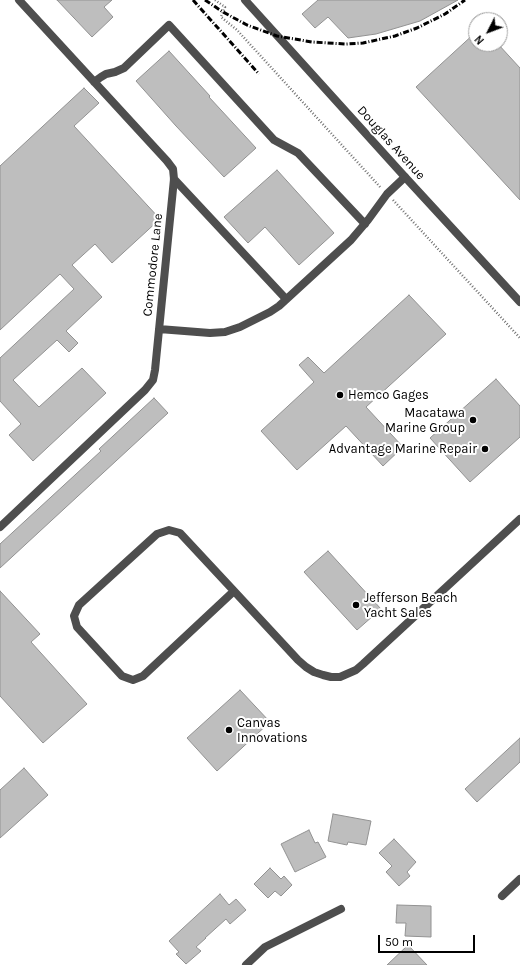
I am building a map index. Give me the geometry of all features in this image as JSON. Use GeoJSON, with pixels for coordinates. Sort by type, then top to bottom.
{"type":"FeatureCollection","features":[{"type":"Feature","properties":{"kind":"street","name":"Commodore Lane"},"geometry":{"type":"LineString","coordinates":[[0,527],[145,390],[152,380],[156,370],[174,178],[173,169],[167,161],[19,0]]}},
{"type":"Feature","properties":{"kind":"street","name":"Douglas Avenue"},"geometry":{"type":"LineString","coordinates":[[245,0],[520,302]]}},
{"type":"Feature","properties":{"kind":"street"},"geometry":{"type":"LineString","coordinates":[[94,82],[106,74],[124,68],[169,25],[274,140],[298,153],[365,224]]}},
{"type":"Feature","properties":{"kind":"street"},"geometry":{"type":"LineString","coordinates":[[159,329],[210,333],[225,332],[255,320],[274,309],[351,240],[387,194],[405,177]]}},
{"type":"Feature","properties":{"kind":"street"},"geometry":{"type":"LineString","coordinates":[[174,178],[286,299]]}},
{"type":"Feature","properties":{"kind":"street"},"geometry":{"type":"LineString","coordinates":[[234,591],[143,676],[133,680],[122,676],[77,627],[74,616],[79,606],[157,534],[168,530],[180,533],[306,667],[323,675],[340,677],[356,670],[363,664],[520,519]]}},
{"type":"Feature","properties":{"kind":"street"},"geometry":{"type":"LineString","coordinates":[[502,896],[520,879]]}},
{"type":"Feature","properties":{"kind":"street"},"geometry":{"type":"LineString","coordinates":[[246,965],[265,947],[341,910]]}},
{"type":"Feature","properties":{"kind":"path"},"geometry":{"type":"LineString","coordinates":[[215,0],[225,8],[221,17],[237,30],[380,186]]}},
{"type":"Feature","properties":{"kind":"path"},"geometry":{"type":"LineString","coordinates":[[395,202],[520,338]]}},
{"type":"Feature","properties":{"kind":"building"},"geometry":{"type":"Polygon","coordinates":[[[57,0],[112,0],[104,7],[113,17],[92,37],[57,0]]]}},
{"type":"Feature","properties":{"kind":"building"},"geometry":{"type":"Polygon","coordinates":[[[318,0],[458,0],[420,21],[376,34],[348,38],[328,17],[315,28],[302,14],[318,0]]]}},
{"type":"Feature","properties":{"kind":"building"},"geometry":{"type":"Polygon","coordinates":[[[468,39],[468,52],[505,52],[520,68],[520,200],[416,87],[468,39]]]}},
{"type":"Feature","properties":{"kind":"building"},"geometry":{"type":"Polygon","coordinates":[[[169,51],[256,148],[224,177],[136,81],[169,51]]]}},
{"type":"Feature","properties":{"kind":"building"},"geometry":{"type":"Polygon","coordinates":[[[84,88],[99,103],[74,126],[160,219],[112,263],[95,244],[72,265],[102,297],[66,331],[78,343],[69,352],[57,340],[13,380],[39,407],[82,368],[106,393],[33,461],[9,435],[21,424],[0,401],[0,358],[74,289],[60,274],[0,330],[0,166],[84,88]]]}},
{"type":"Feature","properties":{"kind":"building"},"geometry":{"type":"Polygon","coordinates":[[[277,170],[334,233],[299,265],[265,227],[248,243],[224,217],[277,170]]]}},
{"type":"Feature","properties":{"kind":"building","name":"Hemco Gages"},"geometry":{"type":"Polygon","coordinates":[[[409,295],[446,334],[366,407],[403,447],[383,466],[346,426],[297,470],[261,431],[314,382],[299,365],[308,357],[324,373],[409,295]]]}},
{"type":"Feature","properties":{"kind":"building"},"geometry":{"type":"Polygon","coordinates":[[[496,379],[520,406],[520,437],[470,482],[430,438],[496,379]]]}},
{"type":"Feature","properties":{"kind":"building"},"geometry":{"type":"Polygon","coordinates":[[[154,398],[168,413],[0,568],[0,544],[101,451],[99,449],[154,398]]]}},
{"type":"Feature","properties":{"kind":"building"},"geometry":{"type":"Polygon","coordinates":[[[328,551],[381,609],[357,630],[304,572],[328,551]]]}},
{"type":"Feature","properties":{"kind":"building"},"geometry":{"type":"Polygon","coordinates":[[[0,591],[40,634],[31,642],[87,704],[43,743],[0,696],[0,591]]]}},
{"type":"Feature","properties":{"kind":"building","name":"Canvas Innovations"},"geometry":{"type":"Polygon","coordinates":[[[240,690],[270,722],[217,771],[187,738],[240,690]]]}},
{"type":"Feature","properties":{"kind":"building"},"geometry":{"type":"Polygon","coordinates":[[[520,738],[520,762],[477,802],[465,789],[520,738]]]}},
{"type":"Feature","properties":{"kind":"building"},"geometry":{"type":"Polygon","coordinates":[[[24,768],[48,795],[0,838],[0,790],[24,768]]]}},
{"type":"Feature","properties":{"kind":"building"},"geometry":{"type":"Polygon","coordinates":[[[333,814],[371,821],[366,845],[348,842],[347,845],[328,841],[333,814]]]}},
{"type":"Feature","properties":{"kind":"building"},"geometry":{"type":"Polygon","coordinates":[[[309,830],[315,843],[318,842],[326,857],[295,872],[281,844],[309,830]]]}},
{"type":"Feature","properties":{"kind":"building"},"geometry":{"type":"Polygon","coordinates":[[[394,839],[416,862],[407,872],[410,876],[399,886],[386,872],[392,866],[379,853],[394,839]]]}},
{"type":"Feature","properties":{"kind":"building"},"geometry":{"type":"Polygon","coordinates":[[[270,868],[281,879],[284,876],[292,885],[281,896],[275,891],[268,898],[254,884],[270,868]]]}},
{"type":"Feature","properties":{"kind":"building"},"geometry":{"type":"Polygon","coordinates":[[[220,894],[229,905],[236,899],[246,910],[230,924],[226,919],[196,947],[201,951],[186,964],[176,954],[179,952],[169,941],[220,894]]]}},
{"type":"Feature","properties":{"kind":"building"},"geometry":{"type":"Polygon","coordinates":[[[397,905],[431,906],[431,937],[405,936],[406,923],[396,923],[397,905]]]}},
{"type":"Feature","properties":{"kind":"building"},"geometry":{"type":"Polygon","coordinates":[[[408,945],[427,965],[387,965],[408,945]]]}},
{"type":"Feature","properties":{"kind":"railway"},"geometry":{"type":"LineString","coordinates":[[193,0],[259,74]]}},
{"type":"Feature","properties":{"kind":"railway"},"geometry":{"type":"LineString","coordinates":[[205,0],[247,25],[277,36],[312,42],[346,44],[363,43],[395,36],[417,28],[445,14],[465,0]]}},
{"type":"Feature","properties":{"kind":"place","name":"Hemco Gages"},"geometry":{"type":"Point","coordinates":[340,395]}},
{"type":"Feature","properties":{"kind":"place","name":"Macatawa Marine Group"},"geometry":{"type":"Point","coordinates":[473,420]}},
{"type":"Feature","properties":{"kind":"place","name":"Advantage Marine Repair"},"geometry":{"type":"Point","coordinates":[485,449]}},
{"type":"Feature","properties":{"kind":"place","name":"Jefferson Beach Yacht Sales"},"geometry":{"type":"Point","coordinates":[356,605]}},
{"type":"Feature","properties":{"kind":"place","name":"Canvas Innovations"},"geometry":{"type":"Point","coordinates":[229,730]}}]}
